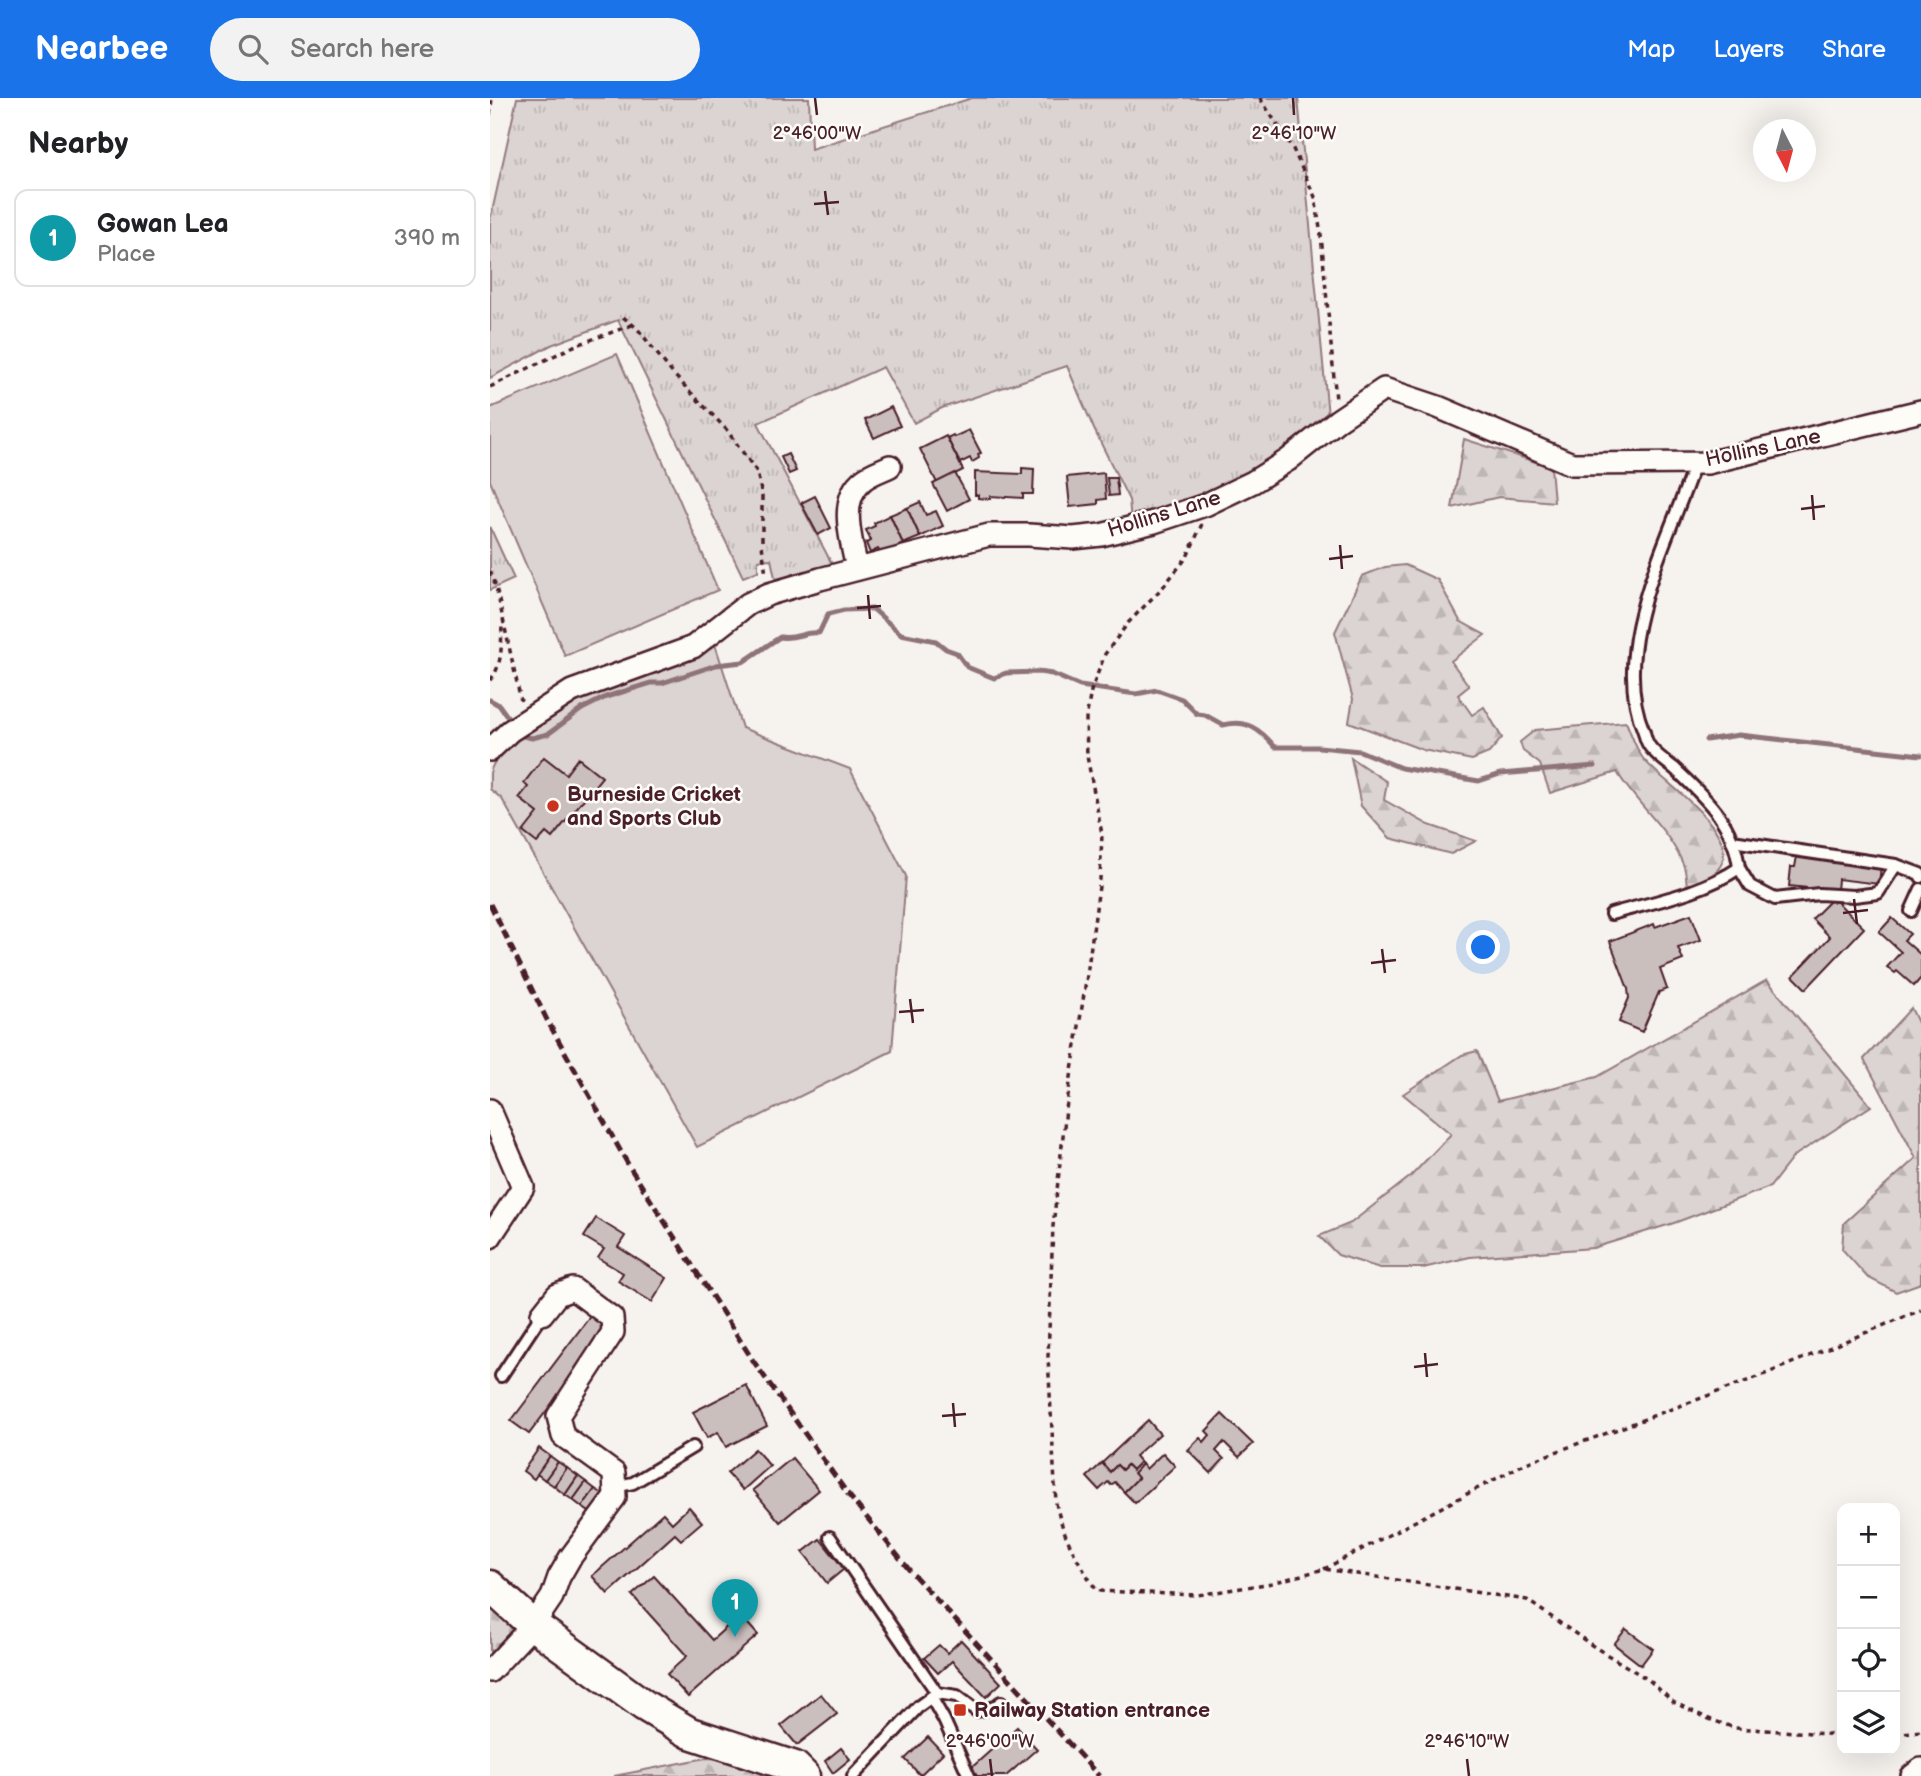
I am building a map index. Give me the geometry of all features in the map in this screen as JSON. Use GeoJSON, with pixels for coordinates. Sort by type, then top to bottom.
{"type":"FeatureCollection","features":[{"type":"Feature","properties":{"kind":"street","name":"Hollins Lane"},"geometry":{"type":"LineString","coordinates":[[490,750],[510,731],[572,691],[693,648],[748,604],[769,594],[989,536],[1073,538],[1101,535],[1154,522],[1205,505],[1253,482],[1288,460],[1338,420],[1384,389],[1438,407],[1572,464],[1707,463],[1921,411]]}},
{"type":"Feature","properties":{"kind":"street"},"geometry":{"type":"LineString","coordinates":[[857,569],[848,513],[852,492],[864,479],[890,466]]}},
{"type":"Feature","properties":{"kind":"street"},"geometry":{"type":"LineString","coordinates":[[490,1110],[523,1187],[490,1237]]}},
{"type":"Feature","properties":{"kind":"street"},"geometry":{"type":"LineString","coordinates":[[490,1671],[533,1625],[552,1597],[570,1558],[615,1497],[614,1473],[563,1436],[558,1416],[613,1332],[612,1318],[573,1289],[557,1295],[542,1314]]}},
{"type":"Feature","properties":{"kind":"street"},"geometry":{"type":"LineString","coordinates":[[490,1586],[533,1625],[645,1706],[690,1733],[795,1767],[804,1776]]}},
{"type":"Feature","properties":{"kind":"street"},"geometry":{"type":"LineString","coordinates":[[1913,1776],[1921,1769]]}},
{"type":"Feature","properties":{"kind":"lane"},"geometry":{"type":"LineString","coordinates":[[1695,463],[1651,580],[1632,657],[1635,713],[1650,747],[1723,819],[1737,852],[1739,867],[1750,886],[1775,899],[1819,894],[1854,896],[1878,893],[1896,865]]}},
{"type":"Feature","properties":{"kind":"lane"},"geometry":{"type":"LineString","coordinates":[[1732,841],[1896,865],[1921,875]]}},
{"type":"Feature","properties":{"kind":"lane"},"geometry":{"type":"LineString","coordinates":[[1611,914],[1695,889],[1728,875],[1739,867]]}},
{"type":"Feature","properties":{"kind":"lane"},"geometry":{"type":"LineString","coordinates":[[1911,911],[1921,889]]}},
{"type":"Feature","properties":{"kind":"lane"},"geometry":{"type":"LineString","coordinates":[[501,1376],[542,1314]]}},
{"type":"Feature","properties":{"kind":"lane"},"geometry":{"type":"LineString","coordinates":[[614,1486],[633,1483],[693,1447]]}},
{"type":"Feature","properties":{"kind":"lane"},"geometry":{"type":"LineString","coordinates":[[830,1537],[934,1695],[969,1776]]}},
{"type":"Feature","properties":{"kind":"lane"},"geometry":{"type":"LineString","coordinates":[[853,1776],[919,1706],[934,1695],[957,1696],[977,1711],[993,1708],[1002,1702]]}},
{"type":"Feature","properties":{"kind":"path"},"geometry":{"type":"LineString","coordinates":[[490,115],[492,98]]}},
{"type":"Feature","properties":{"kind":"path"},"geometry":{"type":"LineString","coordinates":[[1260,98],[1293,149],[1315,197],[1338,420]]}},
{"type":"Feature","properties":{"kind":"path"},"geometry":{"type":"LineString","coordinates":[[624,317],[634,325],[673,374],[726,429],[757,472],[762,496],[762,545],[769,594]]}},
{"type":"Feature","properties":{"kind":"path"},"geometry":{"type":"LineString","coordinates":[[490,387],[574,346],[634,325]]}},
{"type":"Feature","properties":{"kind":"path"},"geometry":{"type":"LineString","coordinates":[[1205,505],[1200,531],[1187,557],[1163,587],[1128,623],[1105,654],[1091,691],[1086,719],[1087,756],[1102,834],[1093,934],[1066,1109],[1053,1226],[1048,1356],[1056,1503],[1060,1524],[1070,1550],[1097,1591],[1198,1595],[1272,1583],[1324,1569],[1526,1463],[1758,1377],[1921,1310]]}},
{"type":"Feature","properties":{"kind":"path"},"geometry":{"type":"LineString","coordinates":[[490,570],[526,720]]}},
{"type":"Feature","properties":{"kind":"path"},"geometry":{"type":"LineString","coordinates":[[490,680],[496,674],[499,664],[502,622]]}},
{"type":"Feature","properties":{"kind":"path"},"geometry":{"type":"LineString","coordinates":[[1324,1569],[1527,1600],[1648,1680],[1673,1702],[1709,1719],[1735,1728],[1837,1735]]}},
{"type":"Feature","properties":{"kind":"path"},"geometry":{"type":"LineString","coordinates":[[1900,1733],[1921,1731]]}},
{"type":"Feature","properties":{"kind":"green space"},"geometry":{"type":"Polygon","coordinates":[[[517,98],[809,98],[811,149],[972,98],[1298,98],[1328,416],[1273,460],[1214,491],[1131,521],[1129,500],[1067,366],[942,408],[914,423],[883,367],[758,423],[832,564],[778,579],[775,578],[771,559],[758,560],[758,571],[743,577],[618,320],[551,345],[490,378],[490,221],[517,98]]]}},
{"type":"Feature","properties":{"kind":"green space"},"geometry":{"type":"Polygon","coordinates":[[[617,354],[718,590],[565,656],[490,481],[490,408],[617,354]]]}},
{"type":"Feature","properties":{"kind":"green space"},"geometry":{"type":"Polygon","coordinates":[[[1464,439],[1551,467],[1554,502],[1499,497],[1452,508],[1464,439]]]}},
{"type":"Feature","properties":{"kind":"green space"},"geometry":{"type":"Polygon","coordinates":[[[490,527],[514,579],[490,590],[490,527]]]}},
{"type":"Feature","properties":{"kind":"green space"},"geometry":{"type":"Polygon","coordinates":[[[1405,565],[1438,580],[1460,621],[1485,635],[1451,661],[1469,686],[1458,695],[1472,715],[1484,707],[1502,738],[1489,753],[1472,760],[1423,750],[1349,722],[1353,699],[1335,632],[1362,576],[1385,567],[1405,565]]]}},
{"type":"Feature","properties":{"kind":"green space"},"geometry":{"type":"Polygon","coordinates":[[[715,644],[742,728],[850,769],[906,876],[892,1051],[697,1147],[502,799],[490,789],[490,773],[505,749],[534,724],[568,703],[609,684],[686,659],[715,644]]]}},
{"type":"Feature","properties":{"kind":"green space"},"geometry":{"type":"Polygon","coordinates":[[[1626,722],[1642,757],[1700,812],[1723,845],[1723,861],[1709,877],[1687,886],[1684,866],[1677,851],[1617,772],[1550,793],[1540,764],[1523,751],[1520,742],[1535,730],[1626,722]]]}},
{"type":"Feature","properties":{"kind":"green space"},"geometry":{"type":"Polygon","coordinates":[[[1351,758],[1387,782],[1384,800],[1429,825],[1476,841],[1451,854],[1390,838],[1361,806],[1351,758]]]}},
{"type":"Feature","properties":{"kind":"green space"},"geometry":{"type":"Polygon","coordinates":[[[1767,980],[1871,1106],[1794,1156],[1770,1187],[1674,1223],[1593,1248],[1470,1257],[1423,1268],[1380,1268],[1338,1255],[1319,1236],[1351,1223],[1411,1176],[1451,1134],[1403,1094],[1462,1055],[1477,1051],[1498,1101],[1597,1077],[1767,980]]]}},
{"type":"Feature","properties":{"kind":"green space"},"geometry":{"type":"Polygon","coordinates":[[[1911,1008],[1921,1029],[1921,1283],[1896,1292],[1867,1277],[1842,1249],[1844,1223],[1916,1158],[1864,1059],[1911,1008]]]}},
{"type":"Feature","properties":{"kind":"green space"},"geometry":{"type":"Polygon","coordinates":[[[490,1602],[510,1620],[514,1630],[490,1656],[490,1602]]]}},
{"type":"Feature","properties":{"kind":"green space"},"geometry":{"type":"Polygon","coordinates":[[[706,1758],[747,1760],[789,1776],[614,1776],[706,1758]]]}},
{"type":"Feature","properties":{"kind":"building"},"geometry":{"type":"Polygon","coordinates":[[[891,407],[900,426],[874,438],[865,420],[891,407]]]}},
{"type":"Feature","properties":{"kind":"building"},"geometry":{"type":"Polygon","coordinates":[[[969,430],[981,453],[978,454],[979,458],[972,462],[970,458],[960,463],[947,438],[969,430]]]}},
{"type":"Feature","properties":{"kind":"building"},"geometry":{"type":"Polygon","coordinates":[[[946,436],[963,470],[937,483],[920,449],[946,436]]]}},
{"type":"Feature","properties":{"kind":"building"},"geometry":{"type":"Polygon","coordinates":[[[788,454],[796,471],[789,474],[781,457],[788,454]]]}},
{"type":"Feature","properties":{"kind":"building"},"geometry":{"type":"Polygon","coordinates":[[[1022,468],[1034,469],[1033,494],[1023,494],[1023,498],[990,496],[990,499],[978,498],[978,495],[975,495],[975,472],[1022,474],[1022,468]]]}},
{"type":"Feature","properties":{"kind":"building"},"geometry":{"type":"Polygon","coordinates":[[[955,473],[969,499],[947,511],[933,484],[955,473]]]}},
{"type":"Feature","properties":{"kind":"building"},"geometry":{"type":"Polygon","coordinates":[[[1104,473],[1106,499],[1098,500],[1098,504],[1070,507],[1067,477],[1104,473]]]}},
{"type":"Feature","properties":{"kind":"building"},"geometry":{"type":"Polygon","coordinates":[[[1107,478],[1116,478],[1118,495],[1109,496],[1107,478]]]}},
{"type":"Feature","properties":{"kind":"building"},"geometry":{"type":"Polygon","coordinates":[[[815,496],[831,528],[818,535],[801,503],[815,496]]]}},
{"type":"Feature","properties":{"kind":"building"},"geometry":{"type":"Polygon","coordinates":[[[920,502],[926,515],[936,511],[943,526],[920,537],[907,508],[920,502]]]}},
{"type":"Feature","properties":{"kind":"building"},"geometry":{"type":"Polygon","coordinates":[[[907,508],[920,537],[903,544],[890,515],[907,508]]]}},
{"type":"Feature","properties":{"kind":"building"},"geometry":{"type":"Polygon","coordinates":[[[890,515],[903,544],[881,554],[878,549],[870,553],[866,543],[871,541],[866,530],[890,515]]]}},
{"type":"Feature","properties":{"kind":"building","name":"Burneside Cricket and Sports Club"},"geometry":{"type":"Polygon","coordinates":[[[544,757],[566,774],[578,758],[602,777],[552,838],[546,833],[537,843],[523,832],[538,813],[519,798],[528,787],[524,783],[544,757]]]}},
{"type":"Feature","properties":{"kind":"building"},"geometry":{"type":"Polygon","coordinates":[[[1797,856],[1881,866],[1879,884],[1838,879],[1837,891],[1789,886],[1791,867],[1795,867],[1797,856]]]}},
{"type":"Feature","properties":{"kind":"building"},"geometry":{"type":"Polygon","coordinates":[[[1833,898],[1864,928],[1806,989],[1793,976],[1830,937],[1812,919],[1833,898]]]}},
{"type":"Feature","properties":{"kind":"building"},"geometry":{"type":"Polygon","coordinates":[[[1691,914],[1701,940],[1678,948],[1683,960],[1660,969],[1667,989],[1659,992],[1642,1032],[1619,1022],[1629,998],[1628,989],[1610,941],[1654,924],[1655,927],[1691,914]]]}},
{"type":"Feature","properties":{"kind":"building"},"geometry":{"type":"Polygon","coordinates":[[[1892,918],[1910,934],[1904,940],[1921,955],[1921,978],[1914,986],[1897,971],[1895,973],[1887,967],[1901,952],[1879,932],[1892,918]]]}},
{"type":"Feature","properties":{"kind":"building"},"geometry":{"type":"Polygon","coordinates":[[[596,1218],[625,1236],[618,1247],[667,1278],[652,1302],[618,1281],[623,1273],[598,1258],[604,1249],[584,1237],[596,1218]]]}},
{"type":"Feature","properties":{"kind":"building"},"geometry":{"type":"Polygon","coordinates":[[[591,1315],[609,1328],[529,1434],[511,1421],[591,1315]]]}},
{"type":"Feature","properties":{"kind":"building"},"geometry":{"type":"Polygon","coordinates":[[[746,1385],[767,1426],[726,1447],[718,1432],[707,1438],[693,1412],[746,1385]]]}},
{"type":"Feature","properties":{"kind":"building"},"geometry":{"type":"Polygon","coordinates":[[[1222,1414],[1253,1444],[1239,1457],[1224,1442],[1216,1451],[1224,1459],[1211,1473],[1188,1450],[1200,1438],[1204,1442],[1210,1435],[1206,1431],[1222,1414]]]}},
{"type":"Feature","properties":{"kind":"building"},"geometry":{"type":"Polygon","coordinates":[[[1148,1420],[1160,1434],[1135,1456],[1140,1462],[1132,1470],[1127,1465],[1122,1470],[1117,1465],[1110,1472],[1102,1463],[1148,1420]]]}},
{"type":"Feature","properties":{"kind":"building"},"geometry":{"type":"Polygon","coordinates":[[[539,1448],[550,1456],[534,1479],[523,1471],[539,1448]]]}},
{"type":"Feature","properties":{"kind":"building"},"geometry":{"type":"Polygon","coordinates":[[[755,1449],[770,1466],[743,1490],[727,1473],[755,1449]]]}},
{"type":"Feature","properties":{"kind":"building"},"geometry":{"type":"Polygon","coordinates":[[[1163,1453],[1175,1466],[1135,1503],[1124,1492],[1138,1478],[1134,1473],[1142,1464],[1146,1469],[1163,1453]]]}},
{"type":"Feature","properties":{"kind":"building"},"geometry":{"type":"Polygon","coordinates":[[[550,1456],[558,1462],[545,1480],[537,1474],[550,1456]]]}},
{"type":"Feature","properties":{"kind":"building"},"geometry":{"type":"Polygon","coordinates":[[[792,1458],[819,1490],[780,1522],[753,1490],[792,1458]]]}},
{"type":"Feature","properties":{"kind":"building"},"geometry":{"type":"Polygon","coordinates":[[[558,1462],[567,1468],[554,1486],[545,1480],[558,1462]]]}},
{"type":"Feature","properties":{"kind":"building"},"geometry":{"type":"Polygon","coordinates":[[[1140,1462],[1142,1464],[1134,1473],[1138,1478],[1124,1492],[1115,1482],[1111,1485],[1108,1482],[1099,1490],[1087,1477],[1102,1463],[1110,1472],[1117,1465],[1122,1470],[1127,1465],[1132,1470],[1140,1462]]]}},
{"type":"Feature","properties":{"kind":"building"},"geometry":{"type":"Polygon","coordinates":[[[567,1468],[578,1476],[565,1495],[554,1486],[567,1468]]]}},
{"type":"Feature","properties":{"kind":"building"},"geometry":{"type":"Polygon","coordinates":[[[578,1476],[586,1482],[573,1500],[565,1495],[578,1476]]]}},
{"type":"Feature","properties":{"kind":"building"},"geometry":{"type":"Polygon","coordinates":[[[586,1482],[595,1489],[582,1507],[573,1500],[586,1482]]]}},
{"type":"Feature","properties":{"kind":"building"},"geometry":{"type":"Polygon","coordinates":[[[595,1489],[605,1495],[592,1514],[582,1507],[595,1489]]]}},
{"type":"Feature","properties":{"kind":"building"},"geometry":{"type":"Polygon","coordinates":[[[689,1507],[702,1522],[681,1540],[675,1534],[608,1594],[592,1576],[663,1513],[672,1523],[689,1507]]]}},
{"type":"Feature","properties":{"kind":"building"},"geometry":{"type":"Polygon","coordinates":[[[820,1539],[844,1569],[827,1583],[803,1552],[820,1539]]]}},
{"type":"Feature","properties":{"kind":"building"},"geometry":{"type":"Polygon","coordinates":[[[654,1576],[712,1640],[740,1615],[758,1635],[688,1697],[667,1674],[687,1656],[632,1595],[654,1576]]]}},
{"type":"Feature","properties":{"kind":"building"},"geometry":{"type":"Polygon","coordinates":[[[1626,1629],[1653,1649],[1641,1665],[1614,1644],[1626,1629]]]}},
{"type":"Feature","properties":{"kind":"building"},"geometry":{"type":"Polygon","coordinates":[[[961,1640],[1001,1683],[986,1697],[952,1661],[938,1673],[924,1658],[939,1645],[947,1653],[961,1640]]]}},
{"type":"Feature","properties":{"kind":"building"},"geometry":{"type":"Polygon","coordinates":[[[821,1694],[837,1714],[797,1745],[781,1726],[821,1694]]]}},
{"type":"Feature","properties":{"kind":"building"},"geometry":{"type":"Polygon","coordinates":[[[1017,1727],[1037,1749],[1006,1776],[977,1776],[970,1769],[1017,1727]]]}},
{"type":"Feature","properties":{"kind":"building"},"geometry":{"type":"Polygon","coordinates":[[[928,1737],[943,1753],[920,1775],[905,1759],[928,1737]]]}},
{"type":"Feature","properties":{"kind":"building"},"geometry":{"type":"Polygon","coordinates":[[[841,1748],[850,1759],[833,1773],[825,1761],[841,1748]]]}},
{"type":"Feature","properties":{"kind":"waterway"},"geometry":{"type":"LineString","coordinates":[[519,735],[532,738],[548,734],[582,709],[606,697],[651,683],[662,683],[716,665],[743,662],[780,637],[819,633],[828,614],[844,610],[873,609],[901,634],[936,641],[957,653],[967,667],[994,678],[1006,673],[1039,672],[1052,674],[1080,686],[1136,694],[1157,690],[1182,699],[1197,714],[1205,715],[1223,725],[1239,723],[1252,727],[1275,747],[1360,751],[1401,768],[1479,781],[1500,774],[1595,766]]}},
{"type":"Feature","properties":{"kind":"waterway"},"geometry":{"type":"LineString","coordinates":[[490,700],[499,705],[507,716]]}},
{"type":"Feature","properties":{"kind":"waterway"},"geometry":{"type":"LineString","coordinates":[[1706,740],[1739,735],[1921,755]]}},
{"type":"Feature","properties":{"kind":"railway"},"geometry":{"type":"LineString","coordinates":[[490,904],[547,1020],[629,1166],[754,1362],[847,1493],[911,1572],[1099,1776]]}},
{"type":"Feature","properties":{"kind":"place","name":"Burneside Cricket and Sports Club"},"geometry":{"type":"Point","coordinates":[553,806]}},
{"type":"Feature","properties":{"kind":"place","name":"Gowan Lea"},"geometry":{"type":"Point","coordinates":[735,1637]}},
{"type":"Feature","properties":{"kind":"place","name":"Railway Station entrance"},"geometry":{"type":"Point","coordinates":[960,1710]}}]}
